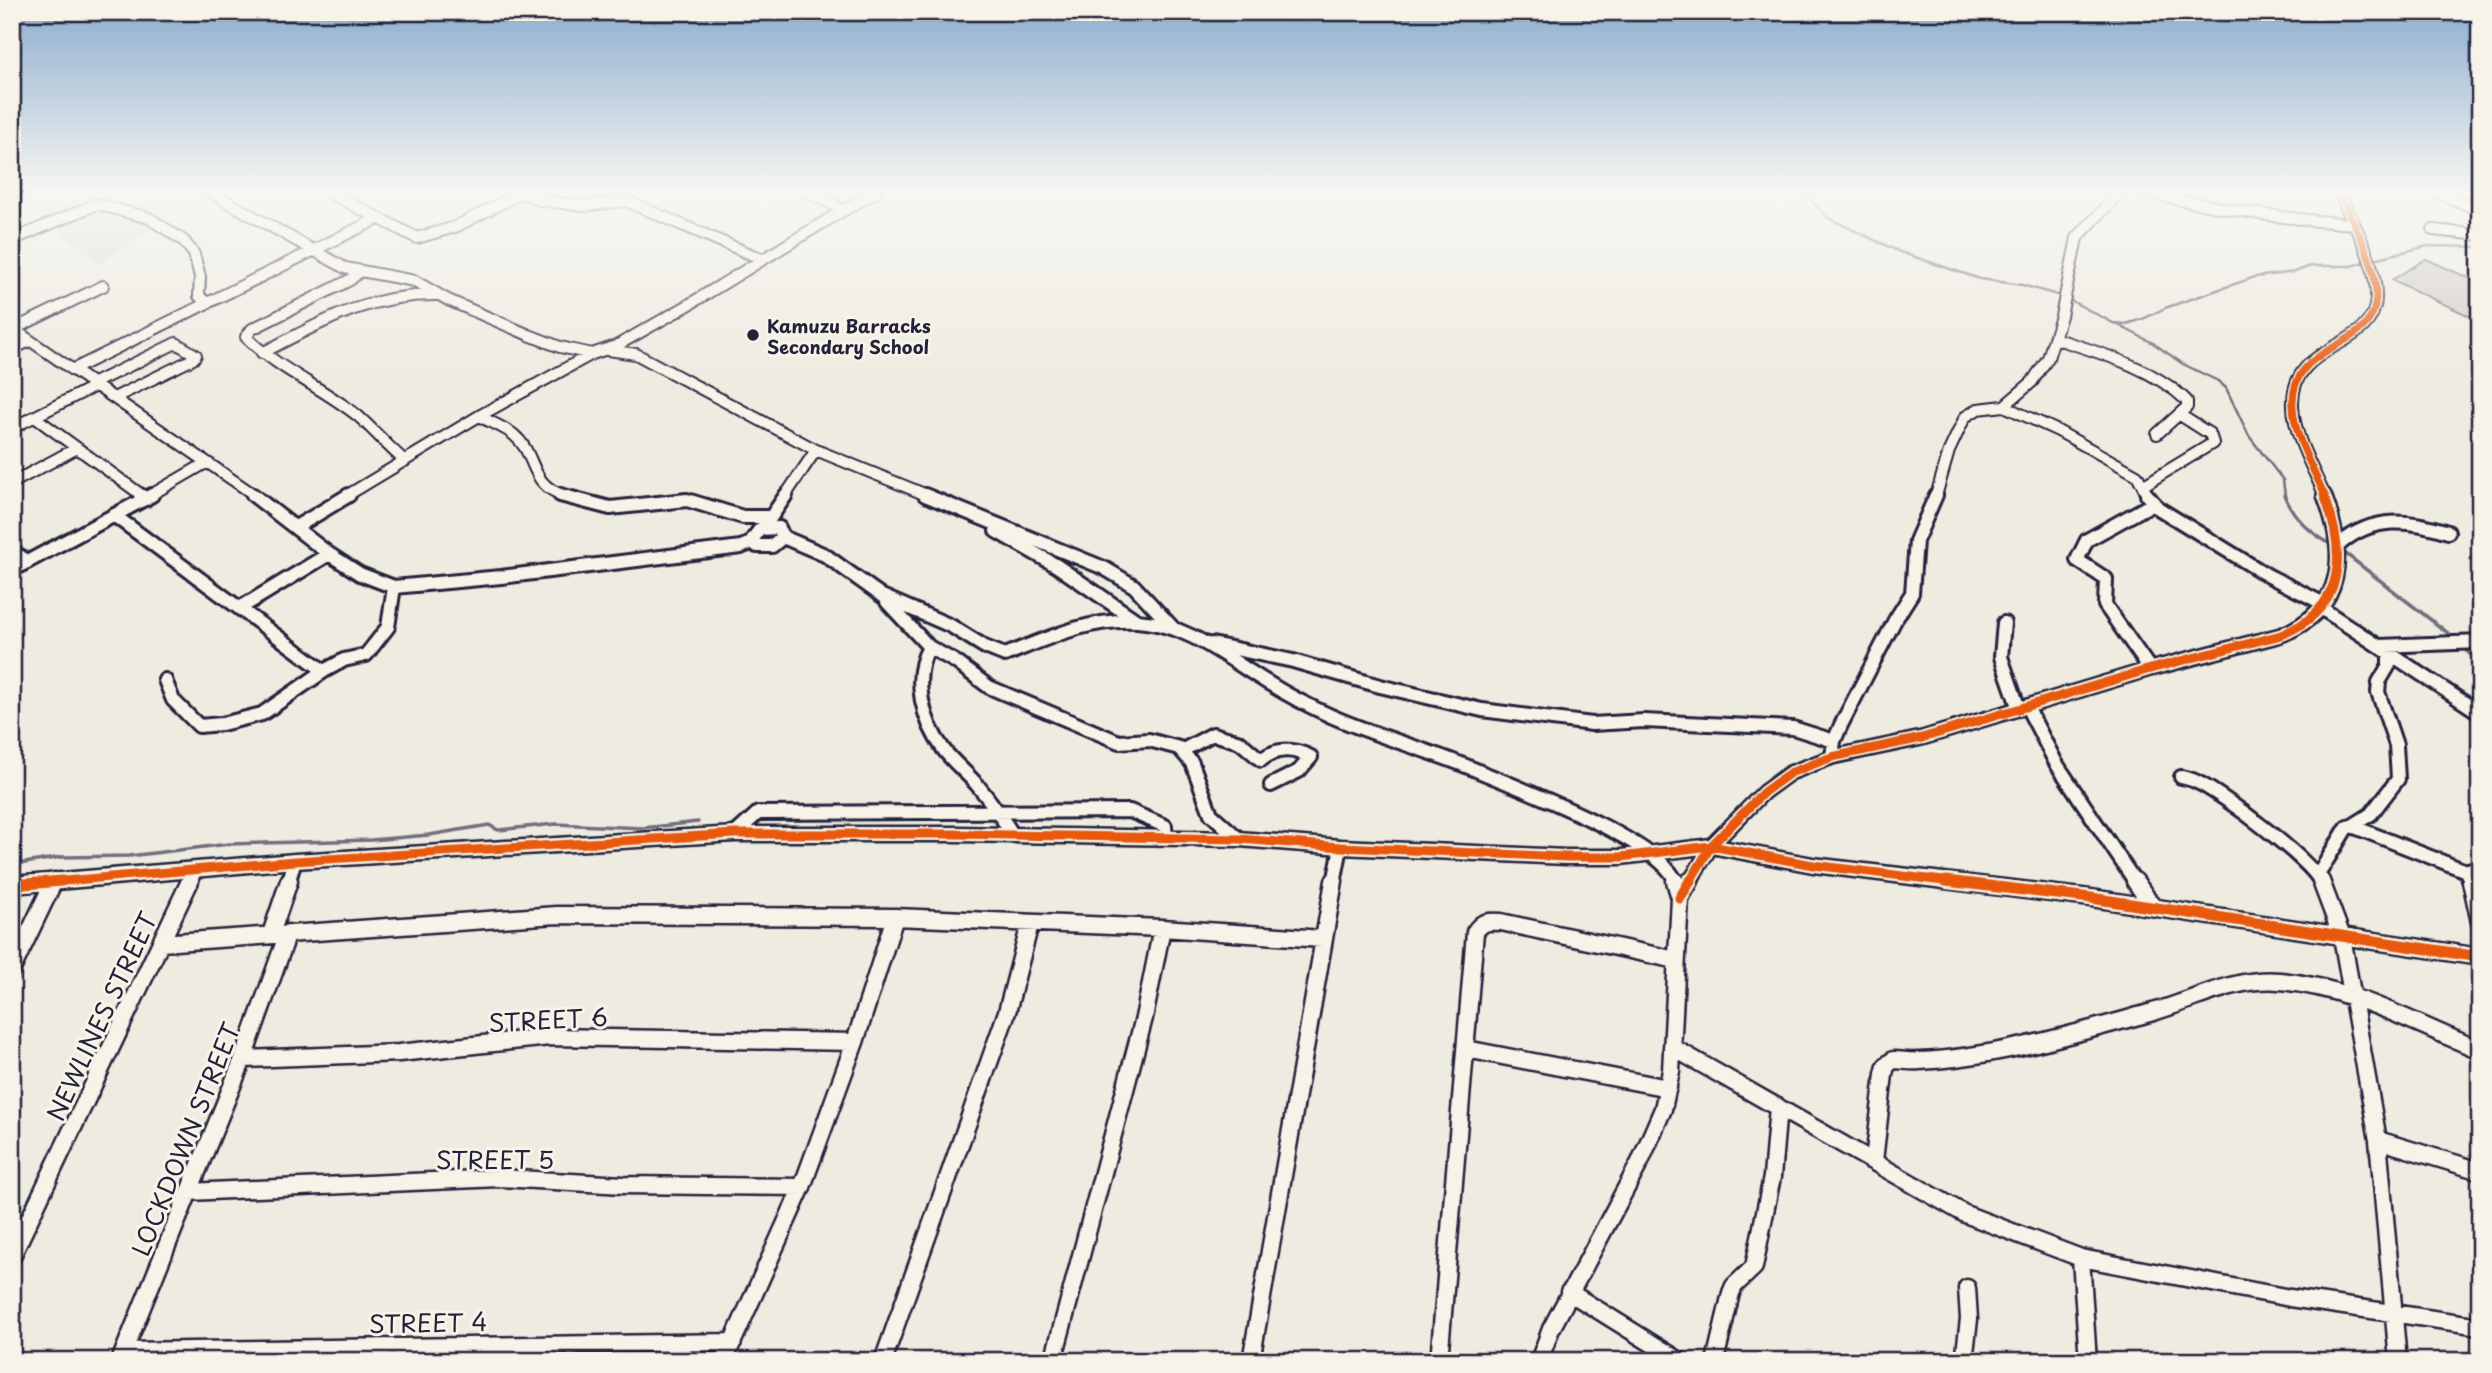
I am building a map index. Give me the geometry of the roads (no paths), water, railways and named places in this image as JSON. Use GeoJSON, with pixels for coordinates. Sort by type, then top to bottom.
{"type":"FeatureCollection","features":[{"type":"Feature","properties":{"kind":"street"},"geometry":{"type":"LineString","coordinates":[[195,256],[200,277],[199,296],[207,303]]}},
{"type":"Feature","properties":{"kind":"street"},"geometry":{"type":"LineString","coordinates":[[72,370],[303,256]]}},
{"type":"Feature","properties":{"kind":"street"},"geometry":{"type":"LineString","coordinates":[[325,256],[345,268],[415,281],[439,295],[544,342],[592,354]]}},
{"type":"Feature","properties":{"kind":"street"},"geometry":{"type":"LineString","coordinates":[[753,256],[762,260]]}},
{"type":"Feature","properties":{"kind":"street"},"geometry":{"type":"LineString","coordinates":[[296,527],[479,416],[685,307],[768,256]]}},
{"type":"Feature","properties":{"kind":"street"},"geometry":{"type":"LineString","coordinates":[[2004,406],[2032,382],[2048,358],[2073,256]]}},
{"type":"Feature","properties":{"kind":"street"},"geometry":{"type":"LineString","coordinates":[[1680,898],[1711,846],[1776,782],[1790,773],[1832,757],[1911,741],[2150,669],[2292,631],[2322,606],[2340,571],[2340,544],[2334,521],[2302,444],[2292,400],[2306,365],[2347,340],[2374,307],[2376,298],[2367,256]]}},
{"type":"Feature","properties":{"kind":"street"},"geometry":{"type":"LineString","coordinates":[[359,271],[350,281],[248,332],[247,340],[262,353],[358,416],[382,442],[405,461]]}},
{"type":"Feature","properties":{"kind":"street"},"geometry":{"type":"LineString","coordinates":[[103,286],[13,328],[360,574],[394,587],[610,564],[741,547],[753,542]]}},
{"type":"Feature","properties":{"kind":"street"},"geometry":{"type":"LineString","coordinates":[[262,353],[368,300],[401,294],[439,295]]}},
{"type":"Feature","properties":{"kind":"street"},"geometry":{"type":"LineString","coordinates":[[2054,338],[2109,358],[2173,387],[2187,401],[2187,407],[2157,434]]}},
{"type":"Feature","properties":{"kind":"street"},"geometry":{"type":"LineString","coordinates":[[12,349],[30,341]]}},
{"type":"Feature","properties":{"kind":"street"},"geometry":{"type":"LineString","coordinates":[[12,428],[36,418],[173,344],[179,343],[196,355],[193,359],[114,398]]}},
{"type":"Feature","properties":{"kind":"street"},"geometry":{"type":"LineString","coordinates":[[604,351],[635,354],[816,450],[1104,568],[1134,586],[1173,628]]}},
{"type":"Feature","properties":{"kind":"street"},"geometry":{"type":"LineString","coordinates":[[1832,757],[1834,741],[1895,620],[1912,593],[1916,541],[1937,494],[1949,451],[1965,417],[1978,409],[2004,406],[2058,431],[2137,475],[2144,485],[2144,494],[2152,504],[2322,606],[2480,713]]}},
{"type":"Feature","properties":{"kind":"street"},"geometry":{"type":"LineString","coordinates":[[2144,485],[2214,443],[2210,433],[2180,415]]}},
{"type":"Feature","properties":{"kind":"street"},"geometry":{"type":"LineString","coordinates":[[479,416],[514,435],[530,455],[535,475],[557,494],[610,508],[687,500],[743,517],[771,517]]}},
{"type":"Feature","properties":{"kind":"street"},"geometry":{"type":"LineString","coordinates":[[36,418],[146,499]]}},
{"type":"Feature","properties":{"kind":"street"},"geometry":{"type":"LineString","coordinates":[[12,483],[77,448]]}},
{"type":"Feature","properties":{"kind":"street"},"geometry":{"type":"LineString","coordinates":[[753,542],[754,534],[764,528],[816,450]]}},
{"type":"Feature","properties":{"kind":"street"},"geometry":{"type":"LineString","coordinates":[[12,570],[146,499],[206,463]]}},
{"type":"Feature","properties":{"kind":"street"},"geometry":{"type":"LineString","coordinates":[[2150,669],[2105,605],[2106,579],[2080,565],[2077,560],[2087,540],[2152,504]]}},
{"type":"Feature","properties":{"kind":"street"},"geometry":{"type":"LineString","coordinates":[[115,516],[324,671]]}},
{"type":"Feature","properties":{"kind":"street"},"geometry":{"type":"LineString","coordinates":[[977,516],[1004,537],[1057,566],[1137,621]]}},
{"type":"Feature","properties":{"kind":"street"},"geometry":{"type":"LineString","coordinates":[[2340,544],[2360,528],[2374,524],[2431,526],[2448,532]]}},
{"type":"Feature","properties":{"kind":"street"},"geometry":{"type":"LineString","coordinates":[[753,542],[757,546],[769,547],[783,537],[779,528],[764,528]]}},
{"type":"Feature","properties":{"kind":"street"},"geometry":{"type":"LineString","coordinates":[[783,537],[825,555],[882,596],[929,647],[956,662],[989,687],[1119,742],[1149,740],[1182,750],[1192,764],[1207,808],[1239,839]]}},
{"type":"Feature","properties":{"kind":"street"},"geometry":{"type":"LineString","coordinates":[[12,551],[28,562]]}},
{"type":"Feature","properties":{"kind":"street"},"geometry":{"type":"LineString","coordinates":[[240,608],[329,554]]}},
{"type":"Feature","properties":{"kind":"street"},"geometry":{"type":"LineString","coordinates":[[165,680],[173,700],[199,726],[205,727],[262,714],[324,671],[344,660],[366,655],[388,626],[394,587]]}},
{"type":"Feature","properties":{"kind":"street"},"geometry":{"type":"LineString","coordinates":[[882,596],[951,626],[985,647],[1005,655],[1081,625],[1137,621],[1173,628],[1202,641],[1271,685],[1354,726],[1451,760],[1534,794],[1629,839],[1652,854],[1674,876],[1680,898],[1668,1088],[1653,1135],[1550,1329],[1539,1361]]}},
{"type":"Feature","properties":{"kind":"street"},"geometry":{"type":"LineString","coordinates":[[2004,623],[2000,637],[2000,667],[2056,763],[2153,907]]}},
{"type":"Feature","properties":{"kind":"street"},"geometry":{"type":"LineString","coordinates":[[1202,641],[1293,661],[1380,686],[1482,710],[1592,724],[1644,721],[1793,728],[1834,741]]}},
{"type":"Feature","properties":{"kind":"street"},"geometry":{"type":"LineString","coordinates":[[2385,650],[2480,642]]}},
{"type":"Feature","properties":{"kind":"street"},"geometry":{"type":"LineString","coordinates":[[929,647],[921,657],[919,675],[923,704],[940,746],[978,785],[1013,835]]}},
{"type":"Feature","properties":{"kind":"street"},"geometry":{"type":"LineString","coordinates":[[2318,875],[2347,827],[2371,814],[2398,779],[2396,745],[2378,692],[2379,682],[2389,666],[2385,650]]}},
{"type":"Feature","properties":{"kind":"street"},"geometry":{"type":"LineString","coordinates":[[1182,750],[1213,734],[1240,742],[1261,760],[1268,752],[1282,750],[1311,757],[1307,765],[1296,774],[1271,785]]}},
{"type":"Feature","properties":{"kind":"street"},"geometry":{"type":"LineString","coordinates":[[2181,777],[2196,781],[2214,792],[2294,853],[2318,875],[2342,937],[2378,1140],[2398,1361]]}},
{"type":"Feature","properties":{"kind":"street"},"geometry":{"type":"LineString","coordinates":[[735,834],[758,813],[1130,811],[1165,827],[1166,838]]}},
{"type":"Feature","properties":{"kind":"street"},"geometry":{"type":"LineString","coordinates":[[2352,826],[2473,868],[2470,876],[2480,922]]}},
{"type":"Feature","properties":{"kind":"street"},"geometry":{"type":"LineString","coordinates":[[12,885],[295,861],[735,834],[1239,839],[1341,847],[1566,857],[1652,854],[1711,846],[1814,864],[2153,907],[2480,957]]}},
{"type":"Feature","properties":{"kind":"street"},"geometry":{"type":"LineString","coordinates":[[1251,1361],[1322,939],[1341,847]]}},
{"type":"Feature","properties":{"kind":"street"},"geometry":{"type":"LineString","coordinates":[[271,934],[295,861]]}},
{"type":"Feature","properties":{"kind":"street","name":"NEWLINES STREET"},"geometry":{"type":"LineString","coordinates":[[12,1256],[195,871]]}},
{"type":"Feature","properties":{"kind":"street"},"geometry":{"type":"LineString","coordinates":[[12,969],[54,880]]}},
{"type":"Feature","properties":{"kind":"street"},"geometry":{"type":"LineString","coordinates":[[161,943],[557,915],[895,917],[1161,928],[1322,939]]}},
{"type":"Feature","properties":{"kind":"street"},"geometry":{"type":"LineString","coordinates":[[724,1361],[802,1186],[855,1042],[895,917]]}},
{"type":"Feature","properties":{"kind":"street"},"geometry":{"type":"LineString","coordinates":[[1439,1361],[1475,932],[1480,924],[1501,922],[1676,960]]}},
{"type":"Feature","properties":{"kind":"street"},"geometry":{"type":"LineString","coordinates":[[883,1361],[1007,1012],[1030,924]]}},
{"type":"Feature","properties":{"kind":"street"},"geometry":{"type":"LineString","coordinates":[[1053,1361],[1144,1018],[1161,928]]}},
{"type":"Feature","properties":{"kind":"street","name":"LOCKDOWN STREET"},"geometry":{"type":"LineString","coordinates":[[122,1356],[243,1059],[288,933]]}},
{"type":"Feature","properties":{"kind":"street"},"geometry":{"type":"LineString","coordinates":[[1874,1161],[1884,1074],[1886,1066],[1893,1060],[1921,1062],[1981,1053],[2155,1011],[2249,982],[2279,980],[2309,984],[2351,997],[2480,1049]]}},
{"type":"Feature","properties":{"kind":"street","name":"STREET 6"},"geometry":{"type":"LineString","coordinates":[[243,1059],[399,1053],[550,1037],[855,1042]]}},
{"type":"Feature","properties":{"kind":"street"},"geometry":{"type":"LineString","coordinates":[[1672,1047],[1965,1214],[2081,1258],[2290,1298],[2480,1326]]}},
{"type":"Feature","properties":{"kind":"street"},"geometry":{"type":"LineString","coordinates":[[1466,1049],[1668,1088]]}},
{"type":"Feature","properties":{"kind":"street"},"geometry":{"type":"LineString","coordinates":[[1715,1361],[1731,1293],[1734,1286],[1750,1274],[1754,1267],[1772,1177],[1778,1107]]}},
{"type":"Feature","properties":{"kind":"street"},"geometry":{"type":"LineString","coordinates":[[2378,1140],[2480,1171]]}},
{"type":"Feature","properties":{"kind":"street","name":"STREET 5"},"geometry":{"type":"LineString","coordinates":[[189,1192],[499,1178],[624,1185],[802,1186]]}},
{"type":"Feature","properties":{"kind":"street"},"geometry":{"type":"LineString","coordinates":[[2081,1258],[2088,1361]]}},
{"type":"Feature","properties":{"kind":"street"},"geometry":{"type":"LineString","coordinates":[[1964,1361],[1969,1319],[1967,1288]]}},
{"type":"Feature","properties":{"kind":"street"},"geometry":{"type":"LineString","coordinates":[[1569,1292],[1680,1361]]}},
{"type":"Feature","properties":{"kind":"street","name":"STREET 4"},"geometry":{"type":"LineString","coordinates":[[122,1356],[733,1342]]}},
{"type":"Feature","properties":{"kind":"waterway"},"geometry":{"type":"LineString","coordinates":[[1912,256],[1980,279],[2022,285],[2064,297],[2114,323]]}},
{"type":"Feature","properties":{"kind":"waterway"},"geometry":{"type":"LineString","coordinates":[[2374,259],[2386,256]]}},
{"type":"Feature","properties":{"kind":"waterway"},"geometry":{"type":"LineString","coordinates":[[2114,323],[2126,324],[2143,319],[2165,308],[2255,277],[2294,272],[2311,266],[2352,266],[2365,262]]}},
{"type":"Feature","properties":{"kind":"waterway"},"geometry":{"type":"LineString","coordinates":[[2114,323],[2153,343],[2183,364],[2218,381],[2226,388],[2249,436],[2283,480],[2285,496]]}},
{"type":"Feature","properties":{"kind":"waterway"},"geometry":{"type":"LineString","coordinates":[[2284,495],[2304,525],[2333,546]]}},
{"type":"Feature","properties":{"kind":"waterway"},"geometry":{"type":"LineString","coordinates":[[2346,554],[2453,637]]}},
{"type":"Feature","properties":{"kind":"waterway"},"geometry":{"type":"LineString","coordinates":[[2463,648],[2480,663]]}},
{"type":"Feature","properties":{"kind":"waterway"},"geometry":{"type":"LineString","coordinates":[[12,865],[62,857],[129,856],[229,844],[371,840],[429,835],[489,825],[498,830],[555,824],[643,828],[698,822]]}},
{"type":"Feature","properties":{"kind":"place","name":"Kamuzu Barracks Secondary School"},"geometry":{"type":"Point","coordinates":[753,335]}}]}
